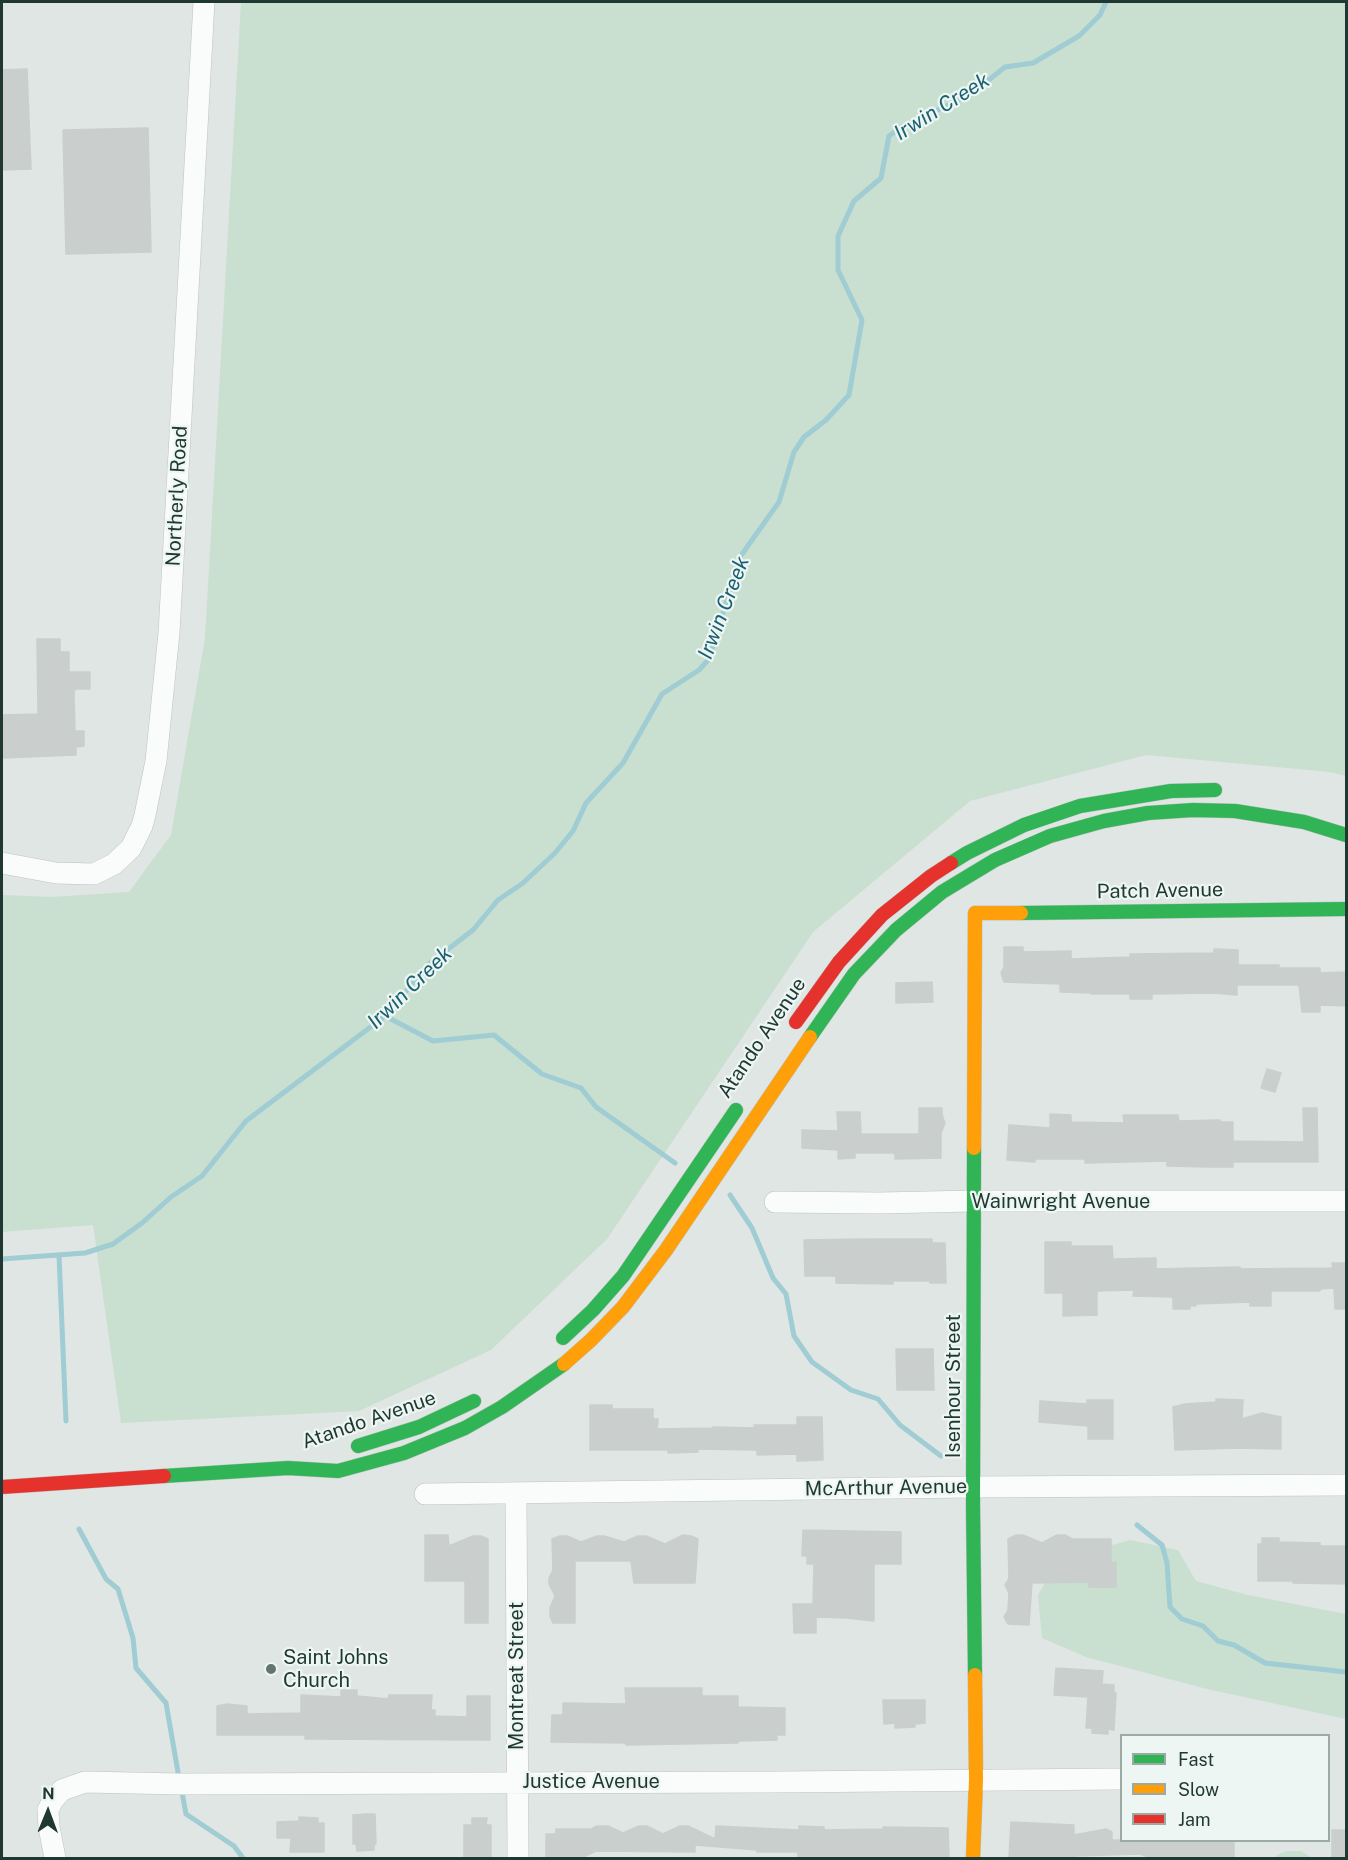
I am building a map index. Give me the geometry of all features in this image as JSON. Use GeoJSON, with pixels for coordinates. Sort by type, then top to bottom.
{"type":"FeatureCollection","features":[{"type":"Feature","properties":{"kind":"main road","name":"Atando Avenue"},"geometry":{"type":"LineString","coordinates":[[787,1035],[839,962],[882,915],[931,876],[976,848],[1004,833],[1044,817],[1100,801],[1171,791],[1225,791]]}},
{"type":"Feature","properties":{"kind":"main road","name":"Atando Avenue"},"geometry":{"type":"LineString","coordinates":[[2,1487],[288,1468],[338,1471],[384,1460],[465,1428],[539,1383],[574,1356],[623,1307],[652,1270],[830,1007],[867,959],[911,916],[942,892],[1012,852],[1067,830],[1104,821],[1164,812],[1213,810],[1261,814],[1304,822],[1347,835]]}},
{"type":"Feature","properties":{"kind":"main road","name":"Patch Avenue"},"geometry":{"type":"LineString","coordinates":[[975,912],[1347,909]]}},
{"type":"Feature","properties":{"kind":"main road","name":"Isenhour Street"},"geometry":{"type":"LineString","coordinates":[[973,1858],[976,1780],[973,1487],[975,912]]}},
{"type":"Feature","properties":{"kind":"main road","name":"Atando Avenue"},"geometry":{"type":"LineString","coordinates":[[553,1347],[593,1310],[623,1276],[741,1103]]}},
{"type":"Feature","properties":{"kind":"main road","name":"Atando Avenue"},"geometry":{"type":"LineString","coordinates":[[346,1449],[378,1441],[418,1426],[483,1396]]}},
{"type":"Feature","properties":{"kind":"main road","name":"Atando Avenue"},"geometry":{"type":"LineString","coordinates":[[288,1468],[325,1455]]}},
{"type":"Feature","properties":{"kind":"street","name":"Northerly Road"},"geometry":{"type":"LineString","coordinates":[[2,863],[56,873],[94,874],[114,864],[131,848],[145,815],[156,761],[169,633],[204,2]]}},
{"type":"Feature","properties":{"kind":"street","name":"Wainwright Avenue"},"geometry":{"type":"LineString","coordinates":[[775,1202],[1347,1201]]}},
{"type":"Feature","properties":{"kind":"street","name":"McArthur Avenue"},"geometry":{"type":"LineString","coordinates":[[424,1494],[1347,1485]]}},
{"type":"Feature","properties":{"kind":"street","name":"Montreat Street"},"geometry":{"type":"LineString","coordinates":[[516,1493],[518,1858]]}},
{"type":"Feature","properties":{"kind":"street","name":"Justice Avenue"},"geometry":{"type":"LineString","coordinates":[[55,1858],[48,1810],[62,1790],[85,1782],[174,1784],[1120,1779]]}},
{"type":"Feature","properties":{"kind":"green space"},"geometry":{"type":"Polygon","coordinates":[[[241,2],[1346,2],[1346,776],[1330,772],[1146,755],[970,801],[813,932],[607,1239],[491,1350],[359,1411],[121,1423],[93,1225],[2,1232],[2,895],[52,897],[129,892],[171,835],[205,638],[241,2]]]}},
{"type":"Feature","properties":{"kind":"green space"},"geometry":{"type":"Polygon","coordinates":[[[1130,1540],[1178,1550],[1196,1581],[1248,1595],[1346,1614],[1346,1719],[1207,1689],[1086,1657],[1042,1638],[1038,1595],[1057,1561],[1130,1540]]]}},
{"type":"Feature","properties":{"kind":"green space"},"geometry":{"type":"Polygon","coordinates":[[[1287,1851],[1301,1851],[1312,1858],[1274,1858],[1287,1851]]]}},
{"type":"Feature","properties":{"kind":"building"},"geometry":{"type":"Polygon","coordinates":[[[27,69],[31,169],[2,170],[2,70],[27,69]]]}},
{"type":"Feature","properties":{"kind":"building"},"geometry":{"type":"Polygon","coordinates":[[[148,128],[151,252],[66,254],[63,130],[148,128]]]}},
{"type":"Feature","properties":{"kind":"building"},"geometry":{"type":"Polygon","coordinates":[[[37,639],[60,639],[60,652],[69,652],[69,672],[90,672],[90,689],[75,689],[74,694],[75,731],[84,731],[84,746],[76,747],[76,755],[2,758],[2,715],[38,714],[37,639]]]}},
{"type":"Feature","properties":{"kind":"building"},"geometry":{"type":"Polygon","coordinates":[[[1004,947],[1023,947],[1023,952],[1071,951],[1071,959],[1130,957],[1130,954],[1214,953],[1214,949],[1238,950],[1238,965],[1320,968],[1320,973],[1347,972],[1347,1006],[1320,1005],[1320,1012],[1302,1012],[1299,985],[1237,985],[1237,995],[1152,994],[1152,999],[1130,999],[1130,994],[1060,992],[1060,984],[1004,982],[1001,973],[1004,967],[1004,947]]]}},
{"type":"Feature","properties":{"kind":"building"},"geometry":{"type":"Polygon","coordinates":[[[932,982],[933,1002],[896,1003],[896,983],[932,982]]]}},
{"type":"Feature","properties":{"kind":"building"},"geometry":{"type":"Polygon","coordinates":[[[1267,1069],[1281,1073],[1275,1092],[1261,1088],[1267,1069]]]}},
{"type":"Feature","properties":{"kind":"building"},"geometry":{"type":"Polygon","coordinates":[[[919,1108],[942,1108],[945,1123],[941,1133],[941,1158],[895,1159],[895,1153],[855,1153],[855,1158],[838,1159],[838,1150],[802,1148],[802,1130],[838,1131],[837,1112],[860,1112],[861,1134],[919,1134],[919,1108]]]}},
{"type":"Feature","properties":{"kind":"building"},"geometry":{"type":"Polygon","coordinates":[[[1303,1108],[1317,1108],[1318,1162],[1233,1162],[1233,1167],[1207,1167],[1167,1166],[1167,1161],[1085,1163],[1085,1159],[1035,1159],[1035,1162],[1007,1160],[1009,1125],[1050,1128],[1050,1114],[1071,1115],[1071,1122],[1124,1123],[1123,1115],[1178,1115],[1179,1121],[1233,1122],[1233,1141],[1304,1142],[1303,1108]]]}},
{"type":"Feature","properties":{"kind":"building"},"geometry":{"type":"Polygon","coordinates":[[[932,1239],[932,1243],[945,1243],[946,1283],[893,1281],[893,1284],[836,1283],[836,1276],[805,1276],[804,1240],[932,1239]]]}},
{"type":"Feature","properties":{"kind":"building"},"geometry":{"type":"Polygon","coordinates":[[[1045,1242],[1071,1242],[1071,1246],[1112,1246],[1113,1259],[1156,1258],[1156,1269],[1333,1268],[1332,1263],[1347,1263],[1347,1309],[1335,1309],[1334,1288],[1320,1289],[1320,1291],[1271,1291],[1271,1306],[1250,1306],[1250,1302],[1196,1304],[1196,1306],[1190,1306],[1190,1309],[1173,1309],[1173,1297],[1133,1296],[1134,1290],[1097,1291],[1097,1315],[1063,1316],[1063,1293],[1045,1293],[1045,1242]]]}},
{"type":"Feature","properties":{"kind":"building"},"geometry":{"type":"Polygon","coordinates":[[[896,1349],[933,1349],[934,1390],[897,1390],[896,1349]]]}},
{"type":"Feature","properties":{"kind":"building"},"geometry":{"type":"Polygon","coordinates":[[[1216,1399],[1243,1400],[1242,1419],[1262,1413],[1281,1417],[1281,1449],[1175,1450],[1173,1407],[1216,1402],[1216,1399]]]}},
{"type":"Feature","properties":{"kind":"building"},"geometry":{"type":"Polygon","coordinates":[[[1087,1400],[1113,1400],[1113,1439],[1088,1439],[1088,1426],[1039,1422],[1040,1401],[1087,1404],[1087,1400]]]}},
{"type":"Feature","properties":{"kind":"building"},"geometry":{"type":"Polygon","coordinates":[[[590,1405],[612,1405],[612,1409],[653,1409],[653,1419],[658,1419],[657,1429],[797,1425],[797,1417],[822,1417],[823,1460],[797,1461],[797,1454],[757,1455],[757,1450],[698,1449],[698,1452],[668,1453],[668,1450],[590,1450],[590,1405]]]}},
{"type":"Feature","properties":{"kind":"building"},"geometry":{"type":"Polygon","coordinates":[[[803,1530],[901,1532],[901,1564],[874,1564],[874,1621],[816,1617],[816,1633],[794,1633],[793,1604],[813,1604],[814,1564],[807,1564],[807,1556],[802,1556],[803,1530]]]}},
{"type":"Feature","properties":{"kind":"building"},"geometry":{"type":"Polygon","coordinates":[[[425,1535],[448,1535],[449,1546],[473,1536],[488,1539],[488,1623],[465,1623],[465,1581],[425,1581],[425,1535]]]}},
{"type":"Feature","properties":{"kind":"building"},"geometry":{"type":"Polygon","coordinates":[[[683,1535],[698,1539],[695,1583],[634,1583],[631,1561],[575,1561],[575,1623],[553,1623],[550,1608],[555,1596],[549,1584],[553,1570],[552,1539],[567,1536],[581,1542],[604,1536],[624,1542],[638,1536],[646,1536],[665,1544],[683,1535]]]}},
{"type":"Feature","properties":{"kind":"building"},"geometry":{"type":"Polygon","coordinates":[[[1016,1535],[1023,1535],[1042,1543],[1057,1535],[1065,1535],[1072,1539],[1111,1539],[1111,1563],[1116,1562],[1116,1587],[1089,1587],[1088,1582],[1032,1583],[1029,1625],[1008,1624],[1004,1617],[1008,1610],[1009,1593],[1005,1585],[1009,1578],[1008,1539],[1016,1535]]]}},
{"type":"Feature","properties":{"kind":"building"},"geometry":{"type":"Polygon","coordinates":[[[1262,1538],[1279,1538],[1279,1542],[1320,1543],[1320,1546],[1347,1546],[1347,1584],[1258,1581],[1258,1544],[1262,1544],[1262,1538]]]}},
{"type":"Feature","properties":{"kind":"building"},"geometry":{"type":"Polygon","coordinates":[[[1056,1668],[1103,1671],[1102,1684],[1114,1685],[1114,1693],[1116,1693],[1114,1730],[1108,1729],[1108,1734],[1092,1733],[1092,1728],[1086,1728],[1088,1697],[1054,1695],[1056,1668]]]}},
{"type":"Feature","properties":{"kind":"building"},"geometry":{"type":"Polygon","coordinates":[[[625,1688],[702,1688],[702,1696],[738,1696],[738,1707],[785,1708],[785,1735],[777,1735],[777,1740],[738,1741],[738,1743],[626,1745],[626,1743],[551,1742],[552,1715],[563,1715],[563,1703],[626,1704],[625,1688]]]}},
{"type":"Feature","properties":{"kind":"building"},"geometry":{"type":"Polygon","coordinates":[[[341,1690],[357,1690],[357,1696],[388,1699],[389,1695],[432,1695],[431,1710],[435,1710],[435,1716],[467,1717],[467,1696],[490,1696],[490,1740],[305,1739],[305,1735],[217,1735],[217,1706],[227,1704],[247,1706],[247,1714],[301,1713],[301,1695],[341,1697],[341,1690]]]}},
{"type":"Feature","properties":{"kind":"building"},"geometry":{"type":"Polygon","coordinates":[[[883,1700],[925,1700],[925,1723],[915,1724],[915,1727],[895,1728],[895,1723],[884,1724],[883,1700]]]}},
{"type":"Feature","properties":{"kind":"building"},"geometry":{"type":"Polygon","coordinates":[[[375,1814],[376,1844],[374,1844],[374,1850],[357,1851],[356,1844],[353,1844],[353,1815],[375,1814]]]}},
{"type":"Feature","properties":{"kind":"building"},"geometry":{"type":"Polygon","coordinates":[[[299,1817],[318,1818],[318,1823],[324,1823],[324,1852],[290,1852],[291,1838],[277,1838],[277,1822],[299,1821],[299,1817]]]}},
{"type":"Feature","properties":{"kind":"building"},"geometry":{"type":"Polygon","coordinates":[[[472,1818],[487,1818],[486,1825],[491,1825],[491,1858],[464,1858],[464,1825],[472,1825],[472,1818]]]}},
{"type":"Feature","properties":{"kind":"building"},"geometry":{"type":"Polygon","coordinates":[[[1011,1822],[1074,1825],[1074,1835],[1106,1829],[1112,1832],[1112,1840],[1120,1840],[1120,1842],[1234,1842],[1234,1858],[1151,1858],[1140,1854],[1074,1856],[1074,1858],[1009,1858],[1011,1822]]]}},
{"type":"Feature","properties":{"kind":"building"},"geometry":{"type":"Polygon","coordinates":[[[597,1826],[608,1826],[623,1833],[639,1826],[647,1826],[663,1834],[680,1826],[688,1826],[715,1839],[716,1826],[799,1830],[799,1826],[824,1827],[824,1830],[883,1829],[883,1827],[948,1828],[949,1858],[798,1858],[798,1852],[757,1852],[757,1850],[695,1845],[695,1852],[596,1851],[581,1858],[546,1858],[546,1834],[556,1834],[556,1829],[591,1829],[597,1826]]]}},
{"type":"Feature","properties":{"kind":"building"},"geometry":{"type":"Polygon","coordinates":[[[1332,1830],[1347,1830],[1347,1858],[1332,1858],[1332,1830]]]}},
{"type":"Feature","properties":{"kind":"waterway","name":"Irwin Creek"},"geometry":{"type":"LineString","coordinates":[[2,1259],[85,1253],[113,1244],[142,1223],[171,1197],[202,1176],[246,1121],[385,1016],[430,963],[473,930],[498,900],[523,883],[555,853],[573,831],[586,803],[623,763],[662,694],[699,670],[709,659],[740,557],[779,502],[794,452],[804,437],[826,420],[849,395],[862,320],[838,270],[838,236],[854,201],[881,178],[889,136],[903,126],[970,95],[1005,67],[1033,63],[1079,36],[1100,15],[1106,2]]}},
{"type":"Feature","properties":{"kind":"waterway"},"geometry":{"type":"LineString","coordinates":[[385,1016],[433,1041],[494,1035],[542,1074],[581,1088],[596,1107],[675,1163]]}},
{"type":"Feature","properties":{"kind":"waterway"},"geometry":{"type":"LineString","coordinates":[[730,1195],[752,1228],[773,1278],[786,1294],[794,1336],[812,1362],[851,1390],[878,1399],[900,1425],[941,1456]]}},
{"type":"Feature","properties":{"kind":"waterway"},"geometry":{"type":"LineString","coordinates":[[59,1255],[66,1421]]}},
{"type":"Feature","properties":{"kind":"waterway"},"geometry":{"type":"LineString","coordinates":[[1137,1525],[1162,1545],[1167,1563],[1170,1607],[1182,1619],[1203,1626],[1218,1641],[1234,1645],[1265,1663],[1346,1672]]}},
{"type":"Feature","properties":{"kind":"waterway"},"geometry":{"type":"LineString","coordinates":[[79,1529],[106,1579],[118,1589],[133,1638],[136,1668],[166,1703],[179,1778]]}},
{"type":"Feature","properties":{"kind":"waterway"},"geometry":{"type":"LineString","coordinates":[[181,1787],[186,1814],[234,1846],[243,1858]]}},
{"type":"Feature","properties":{"kind":"traffic: fast"},"geometry":{"type":"LineString","coordinates":[[951,863],[1024,825],[1080,806],[1171,791],[1215,790]]}},
{"type":"Feature","properties":{"kind":"traffic: fast"},"geometry":{"type":"LineString","coordinates":[[810,1037],[854,974],[896,930],[942,892],[995,860],[1050,836],[1104,821],[1148,813],[1193,810],[1235,811],[1304,822],[1346,835]]}},
{"type":"Feature","properties":{"kind":"traffic: fast"},"geometry":{"type":"LineString","coordinates":[[1021,913],[1346,909]]}},
{"type":"Feature","properties":{"kind":"traffic: fast"},"geometry":{"type":"LineString","coordinates":[[563,1338],[593,1310],[623,1276],[736,1110]]}},
{"type":"Feature","properties":{"kind":"traffic: fast"},"geometry":{"type":"LineString","coordinates":[[974,1148],[975,1675]]}},
{"type":"Feature","properties":{"kind":"traffic: fast"},"geometry":{"type":"LineString","coordinates":[[164,1476],[288,1468],[338,1471],[404,1453],[465,1428],[502,1407],[564,1364]]}},
{"type":"Feature","properties":{"kind":"traffic: fast"},"geometry":{"type":"LineString","coordinates":[[358,1446],[419,1427],[474,1401]]}},
{"type":"Feature","properties":{"kind":"traffic: slow"},"geometry":{"type":"LineString","coordinates":[[974,1148],[975,913],[1021,913]]}},
{"type":"Feature","properties":{"kind":"traffic: slow"},"geometry":{"type":"LineString","coordinates":[[564,1364],[623,1307],[666,1250],[810,1037]]}},
{"type":"Feature","properties":{"kind":"traffic: slow"},"geometry":{"type":"LineString","coordinates":[[973,1858],[976,1780],[975,1675]]}},
{"type":"Feature","properties":{"kind":"traffic: jam"},"geometry":{"type":"LineString","coordinates":[[796,1022],[839,962],[882,915],[951,863]]}},
{"type":"Feature","properties":{"kind":"traffic: jam"},"geometry":{"type":"LineString","coordinates":[[2,1487],[164,1476]]}},
{"type":"Feature","properties":{"kind":"place","name":"Saint Johns Church"},"geometry":{"type":"Point","coordinates":[271,1669]}}]}
